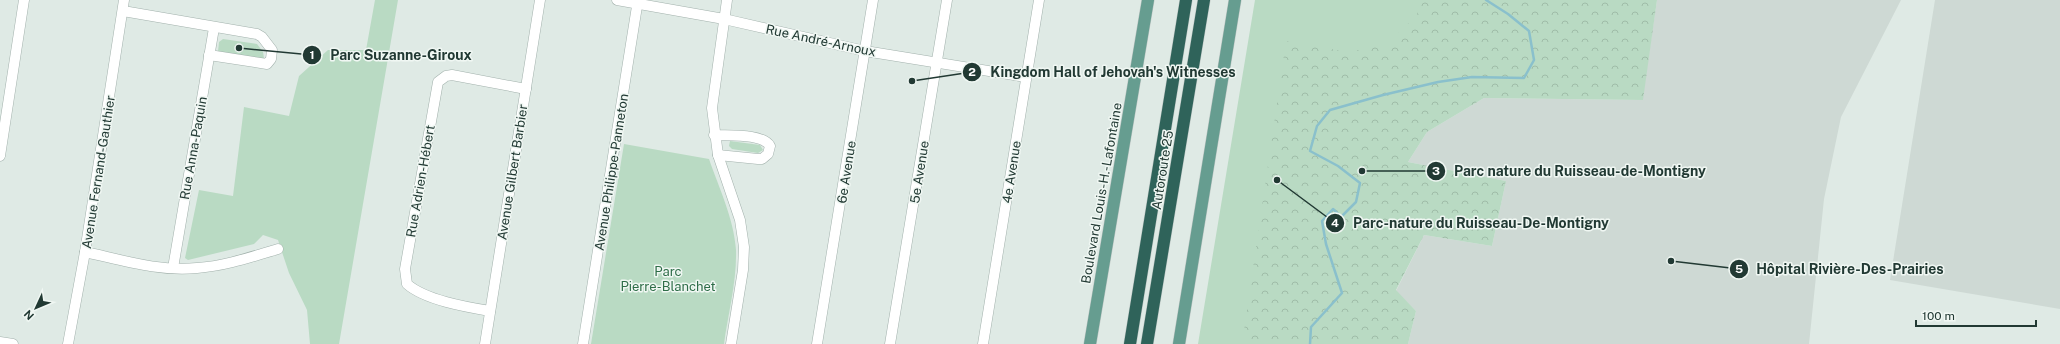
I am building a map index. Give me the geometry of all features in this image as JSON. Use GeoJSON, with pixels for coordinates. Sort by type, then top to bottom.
{"type":"FeatureCollection","features":[{"type":"Feature","properties":{"kind":"highway","name":"Autoroute 25"},"geometry":{"type":"LineString","coordinates":[[1130,344],[1186,0]]}},
{"type":"Feature","properties":{"kind":"highway","name":"Autoroute 25"},"geometry":{"type":"LineString","coordinates":[[1147,344],[1204,0]]}},
{"type":"Feature","properties":{"kind":"main road","name":"Boulevard Louis-H.-Lafontaine"},"geometry":{"type":"LineString","coordinates":[[1090,344],[1148,0]]}},
{"type":"Feature","properties":{"kind":"main road"},"geometry":{"type":"LineString","coordinates":[[1179,344],[1235,0]]}},
{"type":"Feature","properties":{"kind":"street"},"geometry":{"type":"LineString","coordinates":[[0,156],[24,0]]}},
{"type":"Feature","properties":{"kind":"street","name":"Avenue Fernand-Gauthier"},"geometry":{"type":"LineString","coordinates":[[68,344],[85,252],[124,0]]}},
{"type":"Feature","properties":{"kind":"street","name":"Avenue Gilbert Barbier"},"geometry":{"type":"LineString","coordinates":[[485,344],[540,0]]}},
{"type":"Feature","properties":{"kind":"street","name":"Rue André-Arnoux"},"geometry":{"type":"LineString","coordinates":[[617,0],[638,2],[724,19],[865,51],[1026,77]]}},
{"type":"Feature","properties":{"kind":"street"},"geometry":{"type":"LineString","coordinates":[[727,0],[713,98],[714,135],[718,155],[740,220],[744,247],[743,270],[731,344]]}},
{"type":"Feature","properties":{"kind":"street","name":"6e Avenue"},"geometry":{"type":"LineString","coordinates":[[817,344],[873,0]]}},
{"type":"Feature","properties":{"kind":"street","name":"5e Avenue"},"geometry":{"type":"LineString","coordinates":[[890,344],[947,0]]}},
{"type":"Feature","properties":{"kind":"street","name":"4e Avenue"},"geometry":{"type":"LineString","coordinates":[[982,344],[1039,0]]}},
{"type":"Feature","properties":{"kind":"street","name":"Avenue Philippe-Panneton"},"geometry":{"type":"LineString","coordinates":[[583,344],[638,2]]}},
{"type":"Feature","properties":{"kind":"street"},"geometry":{"type":"LineString","coordinates":[[122,11],[259,35],[272,50],[272,55],[266,64],[209,55]]}},
{"type":"Feature","properties":{"kind":"street","name":"Rue Anna-Paquin"},"geometry":{"type":"LineString","coordinates":[[173,268],[214,28]]}},
{"type":"Feature","properties":{"kind":"street","name":"Rue Adrien-Hébert"},"geometry":{"type":"LineString","coordinates":[[490,311],[456,304],[412,288],[407,284],[406,262],[438,82],[446,76],[452,76],[526,89]]}},
{"type":"Feature","properties":{"kind":"street"},"geometry":{"type":"LineString","coordinates":[[714,135],[759,138],[767,142],[770,146],[768,154],[762,159],[718,155]]}},
{"type":"Feature","properties":{"kind":"street"},"geometry":{"type":"LineString","coordinates":[[85,252],[144,265],[173,268],[197,268],[241,261],[278,249]]}},
{"type":"Feature","properties":{"kind":"street"},"geometry":{"type":"LineString","coordinates":[[0,342],[13,344]]}},
{"type":"Feature","properties":{"kind":"shaded area"},"geometry":{"type":"Polygon","coordinates":[[[1657,0],[1901,0],[1841,117],[1824,199],[1809,344],[1408,344],[1416,311],[1396,291],[1424,235],[1492,246],[1506,181],[1408,162],[1427,132],[1484,98],[1642,100],[1657,0]]]}},
{"type":"Feature","properties":{"kind":"shaded area"},"geometry":{"type":"Polygon","coordinates":[[[1935,0],[2060,0],[2060,309],[1890,280],[1935,0]]]}},
{"type":"Feature","properties":{"kind":"green space"},"geometry":{"type":"Polygon","coordinates":[[[375,0],[398,0],[339,344],[310,344],[307,310],[289,273],[278,240],[263,235],[254,244],[188,260],[185,258],[199,190],[233,196],[244,107],[289,116],[299,76],[328,50],[366,50],[375,0]]]}},
{"type":"Feature","properties":{"kind":"green space"},"geometry":{"type":"Polygon","coordinates":[[[1255,0],[1473,0],[1416,93],[1349,344],[1198,344],[1255,0]]]}},
{"type":"Feature","properties":{"kind":"green space"},"geometry":{"type":"Polygon","coordinates":[[[1420,0],[1657,0],[1643,100],[1484,98],[1427,132],[1408,162],[1506,181],[1492,246],[1424,235],[1396,290],[1416,311],[1408,344],[1242,344],[1286,41],[1348,52],[1387,44],[1417,15],[1420,0]]]}},
{"type":"Feature","properties":{"kind":"green space"},"geometry":{"type":"Polygon","coordinates":[[[223,39],[257,44],[263,52],[264,58],[261,60],[218,52],[219,42],[223,39]]]}},
{"type":"Feature","properties":{"kind":"green space"},"geometry":{"type":"Polygon","coordinates":[[[730,141],[760,145],[763,150],[758,153],[732,149],[729,146],[730,141]]]}},
{"type":"Feature","properties":{"kind":"green space","name":"Parc Pierre-Blanchet"},"geometry":{"type":"Polygon","coordinates":[[[624,144],[709,159],[729,215],[735,238],[736,250],[734,285],[724,344],[591,344],[624,144]]]}},
{"type":"Feature","properties":{"kind":"waterway"},"geometry":{"type":"LineString","coordinates":[[1310,344],[1311,327],[1342,293],[1326,244],[1322,221],[1333,209],[1341,217],[1356,202],[1360,183],[1338,166],[1310,151],[1317,126],[1330,110],[1383,95],[1438,82],[1472,77],[1524,78],[1534,60],[1529,31],[1508,14],[1486,0]]}},
{"type":"Feature","properties":{"kind":"place","name":"Parc Suzanne-Giroux"},"geometry":{"type":"Point","coordinates":[239,48]}},
{"type":"Feature","properties":{"kind":"place","name":"Kingdom Hall of Jehovah's Witnesses"},"geometry":{"type":"Point","coordinates":[912,81]}},
{"type":"Feature","properties":{"kind":"place","name":"Parc nature du Ruisseau-de-Montigny"},"geometry":{"type":"Point","coordinates":[1362,171]}},
{"type":"Feature","properties":{"kind":"place","name":"Parc-nature du Ruisseau-De-Montigny"},"geometry":{"type":"Point","coordinates":[1277,180]}},
{"type":"Feature","properties":{"kind":"place","name":"Hôpital Rivière-Des-Prairies"},"geometry":{"type":"Point","coordinates":[1671,261]}}]}
